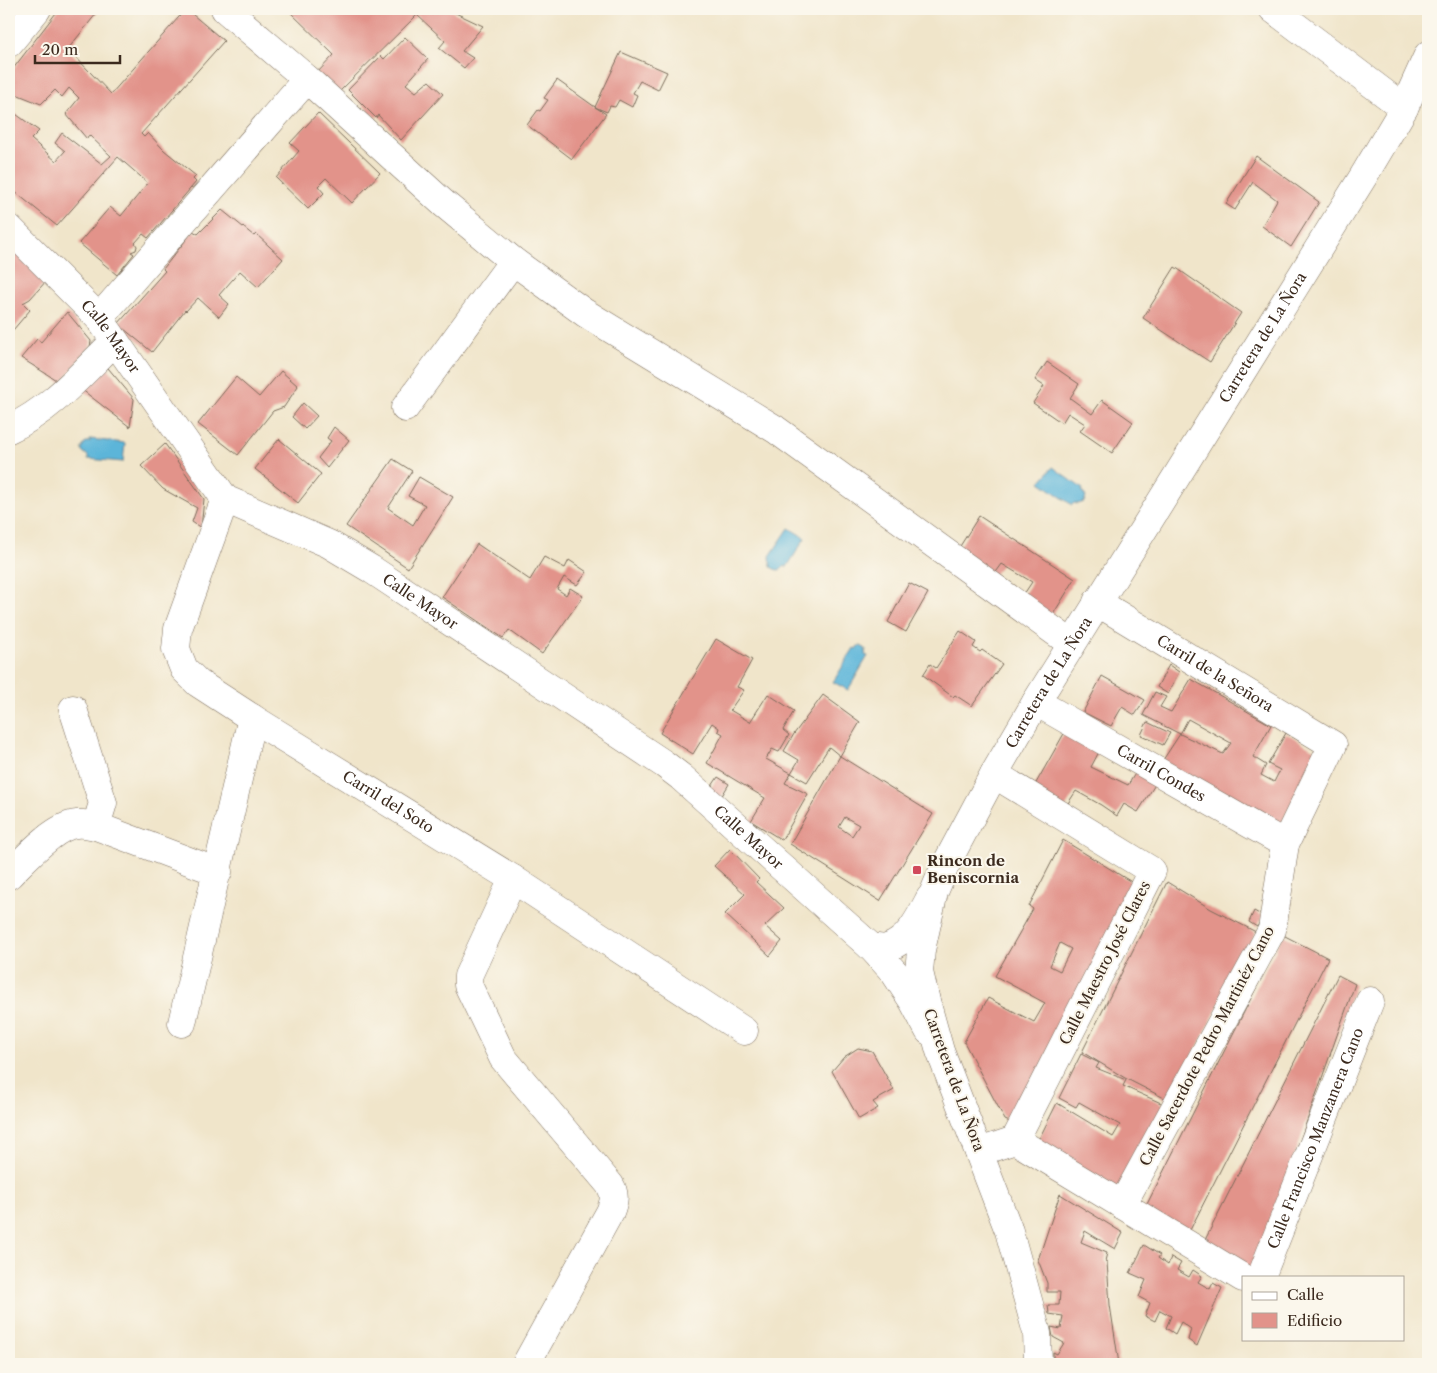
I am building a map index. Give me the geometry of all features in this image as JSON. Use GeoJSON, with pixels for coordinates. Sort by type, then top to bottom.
{"type":"FeatureCollection","features":[{"type":"Feature","properties":{"kind":"street"},"geometry":{"type":"LineString","coordinates":[[9,43],[37,9]]}},
{"type":"Feature","properties":{"kind":"street"},"geometry":{"type":"LineString","coordinates":[[225,9],[307,79],[444,203],[513,261],[585,313],[775,429],[1072,644]]}},
{"type":"Feature","properties":{"kind":"street"},"geometry":{"type":"LineString","coordinates":[[1273,9],[1404,108]]}},
{"type":"Feature","properties":{"kind":"street","name":"Carretera de La Ñora"},"geometry":{"type":"LineString","coordinates":[[1038,1364],[1038,1333],[1009,1231],[940,1051],[919,972],[920,950],[934,892],[945,866],[994,774],[1036,702],[1298,283],[1404,108],[1428,55]]}},
{"type":"Feature","properties":{"kind":"street"},"geometry":{"type":"LineString","coordinates":[[99,318],[307,79]]}},
{"type":"Feature","properties":{"kind":"street","name":"Calle Mayor"},"geometry":{"type":"LineString","coordinates":[[9,228],[99,318],[225,499],[329,544],[351,556],[664,764],[688,783],[871,947],[894,972],[913,1001],[940,1051]]}},
{"type":"Feature","properties":{"kind":"street"},"geometry":{"type":"LineString","coordinates":[[405,408],[513,261]]}},
{"type":"Feature","properties":{"kind":"street"},"geometry":{"type":"LineString","coordinates":[[9,429],[30,419],[53,401],[115,341]]}},
{"type":"Feature","properties":{"kind":"street","name":"Carril del Soto"},"geometry":{"type":"LineString","coordinates":[[225,499],[178,629],[176,649],[184,669],[198,683],[252,718],[513,879],[744,1031]]}},
{"type":"Feature","properties":{"kind":"street","name":"Carril de la Señora"},"geometry":{"type":"LineString","coordinates":[[1097,602],[1333,745]]}},
{"type":"Feature","properties":{"kind":"street","name":"Carril Condes"},"geometry":{"type":"LineString","coordinates":[[1036,702],[1285,844]]}},
{"type":"Feature","properties":{"kind":"street"},"geometry":{"type":"LineString","coordinates":[[73,709],[103,803],[96,826]]}},
{"type":"Feature","properties":{"kind":"street"},"geometry":{"type":"LineString","coordinates":[[182,1023],[252,718]]}},
{"type":"Feature","properties":{"kind":"street","name":"Calle Sacerdote Pedro Martinéz Cano"},"geometry":{"type":"LineString","coordinates":[[1122,1205],[1272,930],[1285,844],[1333,745]]}},
{"type":"Feature","properties":{"kind":"street","name":"Calle Maestro José Clares"},"geometry":{"type":"LineString","coordinates":[[994,774],[1152,871],[1015,1140]]}},
{"type":"Feature","properties":{"kind":"street"},"geometry":{"type":"LineString","coordinates":[[9,875],[41,843],[60,830],[75,823],[96,826],[218,872]]}},
{"type":"Feature","properties":{"kind":"street"},"geometry":{"type":"LineString","coordinates":[[513,879],[468,976],[468,985],[504,1058],[614,1192],[614,1201],[610,1212],[526,1364]]}},
{"type":"Feature","properties":{"kind":"street"},"geometry":{"type":"LineString","coordinates":[[871,947],[886,948],[900,941],[912,930],[934,892]]}},
{"type":"Feature","properties":{"kind":"street","name":"Calle Francisco Manzanera Cano"},"geometry":{"type":"LineString","coordinates":[[1261,1276],[1370,1001]]}},
{"type":"Feature","properties":{"kind":"street"},"geometry":{"type":"LineString","coordinates":[[979,1152],[1015,1140],[1242,1277]]}},
{"type":"Feature","properties":{"kind":"water"},"geometry":{"type":"Polygon","coordinates":[[[90,439],[125,443],[123,462],[88,459],[82,448],[86,442],[90,442],[90,439]]]}},
{"type":"Feature","properties":{"kind":"water"},"geometry":{"type":"Polygon","coordinates":[[[1053,467],[1083,489],[1082,491],[1086,497],[1084,502],[1072,505],[1040,482],[1053,467]]]}},
{"type":"Feature","properties":{"kind":"water"},"geometry":{"type":"Polygon","coordinates":[[[789,528],[805,538],[787,567],[785,566],[778,570],[771,567],[770,556],[789,528]]]}},
{"type":"Feature","properties":{"kind":"water"},"geometry":{"type":"Polygon","coordinates":[[[858,646],[866,649],[865,655],[868,656],[848,690],[833,682],[854,648],[856,649],[858,646]]]}},
{"type":"Feature","properties":{"kind":"building"},"geometry":{"type":"Polygon","coordinates":[[[9,9],[25,9],[9,30],[9,9]]]}},
{"type":"Feature","properties":{"kind":"building"},"geometry":{"type":"Polygon","coordinates":[[[59,9],[100,9],[68,49],[111,94],[186,9],[224,41],[141,134],[144,137],[148,133],[164,150],[196,176],[193,179],[196,182],[148,238],[143,234],[135,243],[137,246],[136,250],[131,252],[134,254],[117,275],[79,243],[110,207],[121,216],[148,183],[118,157],[57,226],[9,187],[9,109],[39,131],[31,139],[56,161],[65,151],[55,143],[62,133],[102,164],[111,156],[89,135],[87,139],[66,114],[79,98],[69,88],[62,97],[55,90],[41,104],[16,94],[9,89],[9,74],[59,9]]]}},
{"type":"Feature","properties":{"kind":"building"},"geometry":{"type":"Polygon","coordinates":[[[287,9],[447,9],[483,26],[462,51],[473,58],[464,68],[439,48],[445,41],[417,15],[337,94],[316,74],[334,55],[287,9]]]}},
{"type":"Feature","properties":{"kind":"building"},"geometry":{"type":"Polygon","coordinates":[[[405,37],[428,59],[406,84],[416,92],[429,81],[443,94],[401,140],[378,115],[376,118],[348,90],[381,56],[384,59],[405,37]]]}},
{"type":"Feature","properties":{"kind":"building"},"geometry":{"type":"Polygon","coordinates":[[[621,52],[667,72],[658,90],[640,81],[633,93],[637,95],[632,107],[619,100],[615,107],[610,106],[607,112],[595,107],[621,52]]]}},
{"type":"Feature","properties":{"kind":"building"},"geometry":{"type":"Polygon","coordinates":[[[557,80],[606,114],[572,159],[527,125],[548,100],[544,98],[557,80]]]}},
{"type":"Feature","properties":{"kind":"building"},"geometry":{"type":"Polygon","coordinates":[[[318,113],[380,173],[352,203],[326,178],[318,186],[324,193],[308,209],[276,178],[299,151],[290,143],[318,113]]]}},
{"type":"Feature","properties":{"kind":"building"},"geometry":{"type":"Polygon","coordinates":[[[1256,156],[1319,202],[1291,247],[1262,226],[1277,200],[1253,182],[1235,210],[1226,204],[1256,156]]]}},
{"type":"Feature","properties":{"kind":"building"},"geometry":{"type":"Polygon","coordinates":[[[222,210],[254,236],[256,234],[283,259],[258,287],[240,271],[219,295],[229,304],[219,317],[198,298],[185,310],[152,352],[118,324],[165,271],[163,269],[193,231],[198,234],[222,210]]]}},
{"type":"Feature","properties":{"kind":"building"},"geometry":{"type":"Polygon","coordinates":[[[9,236],[48,279],[30,299],[23,303],[30,310],[13,330],[9,327],[9,236]]]}},
{"type":"Feature","properties":{"kind":"building"},"geometry":{"type":"Polygon","coordinates":[[[1175,267],[1241,313],[1210,362],[1143,318],[1175,267]]]}},
{"type":"Feature","properties":{"kind":"building"},"geometry":{"type":"Polygon","coordinates":[[[67,312],[91,341],[90,347],[61,383],[21,358],[37,339],[41,342],[67,312]]]}},
{"type":"Feature","properties":{"kind":"building"},"geometry":{"type":"Polygon","coordinates":[[[103,362],[134,399],[130,427],[81,389],[103,362]]]}},
{"type":"Feature","properties":{"kind":"building"},"geometry":{"type":"Polygon","coordinates":[[[1047,362],[1079,384],[1070,398],[1092,414],[1102,400],[1133,422],[1112,453],[1080,431],[1085,424],[1068,413],[1062,423],[1033,403],[1044,386],[1035,380],[1047,362]]]}},
{"type":"Feature","properties":{"kind":"building"},"geometry":{"type":"Polygon","coordinates":[[[281,371],[298,386],[284,407],[273,411],[238,455],[198,424],[236,377],[259,397],[281,371]]]}},
{"type":"Feature","properties":{"kind":"building"},"geometry":{"type":"Polygon","coordinates":[[[303,403],[317,416],[305,429],[292,417],[303,403]]]}},
{"type":"Feature","properties":{"kind":"building"},"geometry":{"type":"Polygon","coordinates":[[[334,427],[349,440],[327,468],[318,458],[331,441],[327,438],[334,427]]]}},
{"type":"Feature","properties":{"kind":"building"},"geometry":{"type":"Polygon","coordinates":[[[279,439],[321,474],[298,503],[255,469],[279,439]]]}},
{"type":"Feature","properties":{"kind":"building"},"geometry":{"type":"Polygon","coordinates":[[[165,444],[204,499],[201,528],[192,522],[197,508],[163,489],[141,466],[165,444]]]}},
{"type":"Feature","properties":{"kind":"building"},"geometry":{"type":"Polygon","coordinates":[[[393,459],[412,471],[388,508],[413,525],[425,505],[408,496],[419,477],[453,497],[408,568],[346,526],[393,459]]]}},
{"type":"Feature","properties":{"kind":"building"},"geometry":{"type":"Polygon","coordinates":[[[979,516],[1075,579],[1052,616],[1022,597],[1032,582],[1002,564],[994,575],[957,551],[979,516]]]}},
{"type":"Feature","properties":{"kind":"building"},"geometry":{"type":"Polygon","coordinates":[[[477,544],[530,580],[544,557],[565,568],[569,560],[587,572],[577,585],[564,577],[557,589],[566,595],[570,588],[583,596],[542,654],[509,630],[503,638],[442,597],[477,544]]]}},
{"type":"Feature","properties":{"kind":"building"},"geometry":{"type":"Polygon","coordinates":[[[909,583],[928,593],[906,632],[888,622],[909,583]]]}},
{"type":"Feature","properties":{"kind":"building"},"geometry":{"type":"Polygon","coordinates":[[[960,631],[976,642],[973,647],[980,652],[982,650],[1002,664],[972,706],[955,695],[953,697],[923,675],[930,664],[936,668],[960,631]]]}},
{"type":"Feature","properties":{"kind":"building"},"geometry":{"type":"Polygon","coordinates":[[[716,639],[752,660],[737,687],[744,690],[730,710],[750,722],[768,694],[794,711],[783,730],[789,735],[779,752],[772,749],[766,759],[791,773],[785,783],[808,794],[782,840],[751,821],[765,798],[707,763],[723,734],[718,731],[719,728],[712,723],[693,754],[660,733],[716,639]]]}},
{"type":"Feature","properties":{"kind":"building"},"geometry":{"type":"Polygon","coordinates":[[[1169,665],[1179,672],[1168,694],[1157,687],[1169,665]]]}},
{"type":"Feature","properties":{"kind":"building"},"geometry":{"type":"Polygon","coordinates":[[[1102,676],[1145,700],[1135,715],[1122,707],[1111,726],[1083,712],[1102,676]]]}},
{"type":"Feature","properties":{"kind":"building"},"geometry":{"type":"Polygon","coordinates":[[[1191,679],[1271,725],[1253,757],[1266,765],[1261,775],[1274,782],[1280,770],[1268,764],[1286,733],[1317,751],[1280,828],[1161,763],[1180,734],[1143,715],[1155,692],[1166,697],[1160,707],[1171,712],[1191,679]],[[1188,719],[1180,734],[1223,754],[1231,743],[1188,719]]]}},
{"type":"Feature","properties":{"kind":"building"},"geometry":{"type":"Polygon","coordinates":[[[823,695],[860,722],[840,756],[829,747],[807,782],[791,773],[799,760],[784,751],[794,734],[823,695]]]}},
{"type":"Feature","properties":{"kind":"building"},"geometry":{"type":"Polygon","coordinates":[[[1147,722],[1170,733],[1163,745],[1141,735],[1147,722]]]}},
{"type":"Feature","properties":{"kind":"building"},"geometry":{"type":"Polygon","coordinates":[[[1066,730],[1100,750],[1091,767],[1128,785],[1136,772],[1156,783],[1138,812],[1124,804],[1117,816],[1076,791],[1063,811],[1031,792],[1066,730]]]}},
{"type":"Feature","properties":{"kind":"building"},"geometry":{"type":"Polygon","coordinates":[[[840,756],[933,814],[880,901],[790,844],[840,756]],[[845,817],[839,827],[852,836],[859,825],[845,817]]]}},
{"type":"Feature","properties":{"kind":"building"},"geometry":{"type":"Polygon","coordinates":[[[718,777],[729,784],[720,799],[708,792],[718,777]]]}},
{"type":"Feature","properties":{"kind":"building"},"geometry":{"type":"Polygon","coordinates":[[[1063,840],[1138,886],[1012,1123],[1005,1120],[964,1042],[988,998],[1034,1022],[1045,1003],[995,976],[1033,909],[1029,906],[1063,840]],[[1060,943],[1050,966],[1060,971],[1071,949],[1060,943]]]}},
{"type":"Feature","properties":{"kind":"building"},"geometry":{"type":"Polygon","coordinates":[[[730,849],[759,879],[756,882],[784,908],[765,926],[782,941],[770,956],[725,914],[745,894],[714,866],[730,849]]]}},
{"type":"Feature","properties":{"kind":"building"},"geometry":{"type":"Polygon","coordinates":[[[1167,882],[1211,909],[1256,932],[1170,1101],[1125,1078],[1082,1052],[1167,882]]]}},
{"type":"Feature","properties":{"kind":"building"},"geometry":{"type":"Polygon","coordinates":[[[1254,911],[1263,916],[1257,927],[1249,922],[1254,911]]]}},
{"type":"Feature","properties":{"kind":"building"},"geometry":{"type":"Polygon","coordinates":[[[1283,935],[1328,958],[1185,1240],[1142,1214],[1283,935]]]}},
{"type":"Feature","properties":{"kind":"building"},"geometry":{"type":"Polygon","coordinates":[[[1338,975],[1355,984],[1252,1276],[1200,1250],[1338,975]]]}},
{"type":"Feature","properties":{"kind":"building"},"geometry":{"type":"Polygon","coordinates":[[[858,1048],[872,1051],[894,1090],[873,1102],[878,1108],[859,1119],[832,1071],[844,1057],[858,1048]]]}},
{"type":"Feature","properties":{"kind":"building"},"geometry":{"type":"Polygon","coordinates":[[[1081,1054],[1099,1063],[1096,1068],[1126,1080],[1123,1086],[1170,1107],[1120,1201],[1034,1149],[1057,1103],[1113,1137],[1120,1125],[1079,1102],[1076,1107],[1059,1098],[1081,1054]]]}},
{"type":"Feature","properties":{"kind":"building"},"geometry":{"type":"Polygon","coordinates":[[[1060,1194],[1123,1233],[1115,1249],[1085,1231],[1081,1242],[1107,1253],[1105,1261],[1107,1262],[1110,1305],[1119,1364],[1053,1364],[1053,1352],[1057,1354],[1064,1343],[1053,1337],[1051,1327],[1061,1329],[1063,1316],[1049,1314],[1048,1305],[1059,1305],[1060,1292],[1047,1292],[1047,1283],[1038,1260],[1060,1194]]]}},
{"type":"Feature","properties":{"kind":"building"},"geometry":{"type":"Polygon","coordinates":[[[1144,1245],[1160,1255],[1158,1258],[1168,1265],[1171,1257],[1181,1263],[1177,1270],[1189,1277],[1193,1270],[1202,1276],[1198,1282],[1210,1289],[1213,1283],[1222,1288],[1197,1346],[1188,1340],[1191,1329],[1181,1322],[1175,1334],[1166,1328],[1171,1316],[1160,1310],[1155,1321],[1145,1316],[1150,1303],[1139,1297],[1146,1280],[1130,1273],[1144,1245]]]}},
{"type":"Feature","properties":{"kind":"place","name":"Rincon de Beniscornia"},"geometry":{"type":"Point","coordinates":[917,870]}}]}
